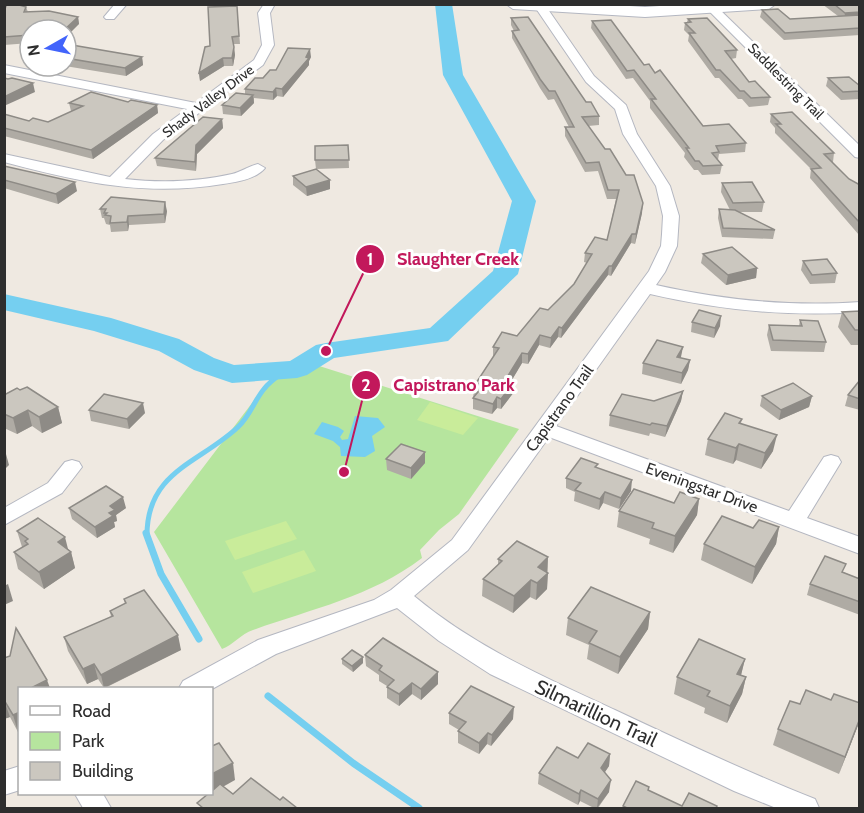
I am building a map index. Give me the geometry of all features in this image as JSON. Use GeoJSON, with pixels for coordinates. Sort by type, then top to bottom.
{"type":"FeatureCollection","features":[{"type":"Feature","properties":{"kind":"main road"},"geometry":{"type":"LineString","coordinates":[[513,4],[630,12],[769,4]]}},
{"type":"Feature","properties":{"kind":"street"},"geometry":{"type":"LineString","coordinates":[[111,17],[122,4]]}},
{"type":"Feature","properties":{"kind":"street","name":"Shady Valley Drive"},"geometry":{"type":"LineString","coordinates":[[112,183],[150,144],[259,62],[268,45],[264,13],[270,4]]}},
{"type":"Feature","properties":{"kind":"street","name":"Capistrano Trail"},"geometry":{"type":"LineString","coordinates":[[194,687],[267,647],[364,613],[399,596],[460,545],[657,272],[669,246],[671,216],[669,201],[654,169],[630,134],[621,108],[590,79],[551,6]]}},
{"type":"Feature","properties":{"kind":"street","name":"Saddlestring Trail"},"geometry":{"type":"LineString","coordinates":[[712,8],[860,154]]}},
{"type":"Feature","properties":{"kind":"street"},"geometry":{"type":"LineString","coordinates":[[4,69],[197,107]]}},
{"type":"Feature","properties":{"kind":"street"},"geometry":{"type":"LineString","coordinates":[[4,158],[112,183],[158,186],[203,183],[243,176],[258,168]]}},
{"type":"Feature","properties":{"kind":"street"},"geometry":{"type":"LineString","coordinates":[[645,288],[692,299],[754,308],[804,310],[860,307]]}},
{"type":"Feature","properties":{"kind":"street","name":"Eveningstar Drive"},"geometry":{"type":"LineString","coordinates":[[544,428],[860,546]]}},
{"type":"Feature","properties":{"kind":"street"},"geometry":{"type":"LineString","coordinates":[[794,521],[831,462]]}},
{"type":"Feature","properties":{"kind":"street"},"geometry":{"type":"LineString","coordinates":[[4,518],[55,488],[72,466]]}},
{"type":"Feature","properties":{"kind":"street","name":"Silmarillion Trail"},"geometry":{"type":"LineString","coordinates":[[399,596],[435,628],[460,646],[499,667],[744,783],[805,808]]}},
{"type":"Feature","properties":{"kind":"street"},"geometry":{"type":"LineString","coordinates":[[4,784],[18,778]]}},
{"type":"Feature","properties":{"kind":"green space"},"geometry":{"type":"Polygon","coordinates":[[[316,365],[519,429],[459,514],[439,530],[420,550],[422,558],[382,583],[340,601],[253,630],[222,649],[154,532],[274,374],[316,365]]]}},
{"type":"Feature","properties":{"kind":"green space"},"geometry":{"type":"Polygon","coordinates":[[[430,402],[478,418],[463,435],[417,420],[430,402]]]}},
{"type":"Feature","properties":{"kind":"green space"},"geometry":{"type":"Polygon","coordinates":[[[286,521],[297,539],[235,560],[225,541],[286,521]]]}},
{"type":"Feature","properties":{"kind":"green space"},"geometry":{"type":"Polygon","coordinates":[[[304,550],[316,571],[253,593],[242,572],[304,550]]]}},
{"type":"Feature","properties":{"kind":"water"},"geometry":{"type":"Polygon","coordinates":[[[355,416],[378,418],[385,427],[372,436],[375,451],[365,457],[341,456],[340,447],[333,441],[314,434],[322,422],[338,427],[344,431],[340,437],[342,440],[348,439],[355,416]]]}},
{"type":"Feature","properties":{"kind":"building"},"geometry":{"type":"Polygon","coordinates":[[[7,4],[16,4],[26,7],[24,12],[49,11],[78,17],[18,18],[18,36],[4,37],[4,11],[7,4]]]}},
{"type":"Feature","properties":{"kind":"building"},"geometry":{"type":"Polygon","coordinates":[[[834,4],[857,4],[860,6],[860,12],[845,13],[834,4]]]}},
{"type":"Feature","properties":{"kind":"building"},"geometry":{"type":"Polygon","coordinates":[[[237,6],[239,36],[232,37],[234,47],[232,58],[223,58],[199,73],[205,47],[210,46],[208,7],[237,6]]]}},
{"type":"Feature","properties":{"kind":"building"},"geometry":{"type":"Polygon","coordinates":[[[778,9],[790,19],[860,15],[860,28],[785,33],[762,10],[778,9]]]}},
{"type":"Feature","properties":{"kind":"building"},"geometry":{"type":"Polygon","coordinates":[[[528,17],[586,102],[591,102],[599,116],[582,117],[605,149],[610,149],[626,175],[634,175],[643,203],[636,234],[632,234],[612,266],[609,266],[562,328],[559,327],[551,338],[540,335],[528,354],[522,353],[506,379],[514,382],[501,399],[497,397],[493,404],[473,398],[478,392],[474,390],[479,384],[476,383],[499,348],[493,347],[502,332],[517,336],[540,308],[548,310],[574,284],[592,254],[585,253],[595,237],[607,240],[619,190],[608,190],[599,162],[586,163],[565,127],[574,127],[555,91],[549,91],[540,79],[512,31],[519,30],[511,18],[528,17]]]}},
{"type":"Feature","properties":{"kind":"building"},"geometry":{"type":"Polygon","coordinates":[[[707,18],[737,50],[725,51],[749,82],[755,81],[770,97],[751,98],[744,91],[740,91],[720,70],[716,70],[689,33],[695,33],[685,23],[691,22],[688,19],[707,18]]]}},
{"type":"Feature","properties":{"kind":"building"},"geometry":{"type":"Polygon","coordinates":[[[611,20],[644,65],[649,64],[655,73],[660,70],[703,126],[729,124],[746,143],[716,146],[719,152],[712,153],[722,165],[703,166],[699,161],[695,161],[686,148],[689,148],[651,99],[656,99],[634,70],[627,71],[592,21],[611,20]]]}},
{"type":"Feature","properties":{"kind":"building"},"geometry":{"type":"Polygon","coordinates":[[[78,46],[142,57],[125,68],[78,60],[78,46]]]}},
{"type":"Feature","properties":{"kind":"building"},"geometry":{"type":"Polygon","coordinates":[[[288,48],[310,49],[306,57],[309,58],[282,89],[276,88],[273,92],[245,89],[255,78],[263,78],[270,70],[276,70],[288,48]]]}},
{"type":"Feature","properties":{"kind":"building"},"geometry":{"type":"Polygon","coordinates":[[[849,77],[860,86],[860,91],[843,92],[828,78],[849,77]]]}},
{"type":"Feature","properties":{"kind":"building"},"geometry":{"type":"Polygon","coordinates":[[[4,78],[12,78],[33,83],[4,97],[4,78]]]}},
{"type":"Feature","properties":{"kind":"building"},"geometry":{"type":"Polygon","coordinates":[[[91,92],[128,102],[131,100],[157,105],[91,150],[4,128],[4,114],[29,121],[33,118],[48,122],[83,106],[69,103],[91,92]]]}},
{"type":"Feature","properties":{"kind":"building"},"geometry":{"type":"Polygon","coordinates":[[[236,93],[253,95],[240,108],[222,105],[236,93]]]}},
{"type":"Feature","properties":{"kind":"building"},"geometry":{"type":"Polygon","coordinates":[[[792,112],[834,153],[824,154],[849,179],[860,185],[860,223],[811,169],[821,168],[776,124],[781,124],[771,114],[792,112]]]}},
{"type":"Feature","properties":{"kind":"building"},"geometry":{"type":"Polygon","coordinates":[[[203,117],[222,119],[196,145],[195,162],[155,158],[203,117]]]}},
{"type":"Feature","properties":{"kind":"building"},"geometry":{"type":"Polygon","coordinates":[[[348,145],[349,160],[315,160],[315,146],[348,145]]]}},
{"type":"Feature","properties":{"kind":"building"},"geometry":{"type":"Polygon","coordinates":[[[4,166],[75,182],[56,194],[4,180],[4,166]]]}},
{"type":"Feature","properties":{"kind":"building"},"geometry":{"type":"Polygon","coordinates":[[[316,169],[330,180],[306,187],[293,176],[316,169]]]}},
{"type":"Feature","properties":{"kind":"building"},"geometry":{"type":"Polygon","coordinates":[[[752,182],[764,202],[733,203],[722,183],[752,182]]]}},
{"type":"Feature","properties":{"kind":"building"},"geometry":{"type":"Polygon","coordinates":[[[111,197],[165,202],[164,214],[128,216],[127,222],[110,223],[111,216],[104,213],[106,209],[100,209],[111,197]]]}},
{"type":"Feature","properties":{"kind":"building"},"geometry":{"type":"Polygon","coordinates":[[[719,209],[735,210],[775,230],[723,228],[719,209]]]}},
{"type":"Feature","properties":{"kind":"building"},"geometry":{"type":"Polygon","coordinates":[[[732,247],[757,268],[728,275],[703,254],[732,247]]]}},
{"type":"Feature","properties":{"kind":"building"},"geometry":{"type":"Polygon","coordinates":[[[827,259],[837,273],[812,275],[803,261],[827,259]]]}},
{"type":"Feature","properties":{"kind":"building"},"geometry":{"type":"Polygon","coordinates":[[[699,310],[721,316],[715,328],[692,322],[699,310]]]}},
{"type":"Feature","properties":{"kind":"building"},"geometry":{"type":"Polygon","coordinates":[[[860,311],[860,330],[855,330],[842,312],[860,311]]]}},
{"type":"Feature","properties":{"kind":"building"},"geometry":{"type":"Polygon","coordinates":[[[800,320],[818,321],[826,342],[773,340],[769,325],[802,326],[800,320]]]}},
{"type":"Feature","properties":{"kind":"building"},"geometry":{"type":"Polygon","coordinates":[[[657,340],[683,347],[677,357],[690,360],[682,373],[643,363],[657,340]]]}},
{"type":"Feature","properties":{"kind":"building"},"geometry":{"type":"Polygon","coordinates":[[[860,380],[860,399],[848,395],[860,380]]]}},
{"type":"Feature","properties":{"kind":"building"},"geometry":{"type":"Polygon","coordinates":[[[793,383],[812,396],[781,410],[762,396],[793,383]]]}},
{"type":"Feature","properties":{"kind":"building"},"geometry":{"type":"Polygon","coordinates":[[[27,387],[58,407],[39,417],[28,410],[13,418],[4,414],[4,395],[17,388],[20,390],[27,387]]]}},
{"type":"Feature","properties":{"kind":"building"},"geometry":{"type":"Polygon","coordinates":[[[683,391],[667,426],[652,423],[650,425],[610,415],[622,394],[654,401],[683,391]]]}},
{"type":"Feature","properties":{"kind":"building"},"geometry":{"type":"Polygon","coordinates":[[[104,394],[143,403],[127,419],[89,410],[104,394]]]}},
{"type":"Feature","properties":{"kind":"building"},"geometry":{"type":"Polygon","coordinates":[[[725,413],[742,419],[739,423],[777,435],[765,453],[739,444],[736,448],[708,439],[725,413]]]}},
{"type":"Feature","properties":{"kind":"building"},"geometry":{"type":"Polygon","coordinates":[[[401,444],[425,452],[411,468],[386,459],[401,444]]]}},
{"type":"Feature","properties":{"kind":"building"},"geometry":{"type":"Polygon","coordinates":[[[581,458],[598,464],[595,467],[632,480],[621,498],[605,492],[600,499],[575,490],[581,483],[566,478],[581,458]]]}},
{"type":"Feature","properties":{"kind":"building"},"geometry":{"type":"Polygon","coordinates":[[[106,486],[123,497],[110,506],[115,510],[109,513],[113,516],[95,527],[69,508],[106,486]]]}},
{"type":"Feature","properties":{"kind":"building"},"geometry":{"type":"Polygon","coordinates":[[[634,489],[674,503],[680,492],[699,499],[675,536],[652,528],[654,523],[619,511],[634,489]]]}},
{"type":"Feature","properties":{"kind":"building"},"geometry":{"type":"Polygon","coordinates":[[[722,516],[753,528],[759,520],[779,527],[755,567],[704,544],[722,516]]]}},
{"type":"Feature","properties":{"kind":"building"},"geometry":{"type":"Polygon","coordinates":[[[38,518],[65,537],[58,542],[71,552],[39,572],[14,552],[28,544],[25,541],[28,539],[17,531],[38,518]]]}},
{"type":"Feature","properties":{"kind":"building"},"geometry":{"type":"Polygon","coordinates":[[[517,541],[548,557],[538,567],[548,573],[537,583],[531,580],[514,596],[483,579],[502,561],[498,559],[517,541]]]}},
{"type":"Feature","properties":{"kind":"building"},"geometry":{"type":"Polygon","coordinates":[[[825,556],[846,564],[842,572],[860,579],[860,602],[810,584],[825,556]]]}},
{"type":"Feature","properties":{"kind":"building"},"geometry":{"type":"Polygon","coordinates":[[[591,587],[650,612],[620,657],[589,643],[597,631],[568,618],[591,587]]]}},
{"type":"Feature","properties":{"kind":"building"},"geometry":{"type":"Polygon","coordinates":[[[144,590],[178,635],[101,675],[94,664],[83,669],[64,637],[113,616],[110,611],[126,603],[124,599],[144,590]]]}},
{"type":"Feature","properties":{"kind":"building"},"geometry":{"type":"Polygon","coordinates":[[[16,628],[47,680],[33,687],[18,687],[18,713],[13,715],[4,700],[4,658],[10,656],[16,628]]]}},
{"type":"Feature","properties":{"kind":"building"},"geometry":{"type":"Polygon","coordinates":[[[383,638],[438,672],[421,689],[412,683],[399,694],[387,687],[394,680],[379,670],[382,666],[365,655],[383,638]]]}},
{"type":"Feature","properties":{"kind":"building"},"geometry":{"type":"Polygon","coordinates":[[[699,639],[745,659],[737,674],[746,677],[730,706],[707,696],[710,691],[677,677],[699,639]]]}},
{"type":"Feature","properties":{"kind":"building"},"geometry":{"type":"Polygon","coordinates":[[[352,650],[363,657],[352,666],[342,659],[352,650]]]}},
{"type":"Feature","properties":{"kind":"building"},"geometry":{"type":"Polygon","coordinates":[[[471,686],[514,707],[492,735],[488,733],[479,743],[458,731],[466,722],[449,713],[471,686]]]}},
{"type":"Feature","properties":{"kind":"building"},"geometry":{"type":"Polygon","coordinates":[[[806,690],[831,700],[834,694],[860,703],[860,718],[845,757],[778,729],[790,701],[800,704],[806,690]]]}},
{"type":"Feature","properties":{"kind":"building"},"geometry":{"type":"Polygon","coordinates":[[[219,743],[233,763],[213,773],[213,746],[219,743]]]}},
{"type":"Feature","properties":{"kind":"building"},"geometry":{"type":"Polygon","coordinates":[[[588,743],[610,754],[601,768],[611,780],[598,799],[581,790],[579,794],[539,773],[557,747],[578,758],[588,743]]]}},
{"type":"Feature","properties":{"kind":"building"},"geometry":{"type":"Polygon","coordinates":[[[251,778],[280,800],[283,797],[297,808],[203,808],[197,803],[207,795],[213,795],[213,790],[220,784],[233,794],[251,778]]]}},
{"type":"Feature","properties":{"kind":"building"},"geometry":{"type":"Polygon","coordinates":[[[636,781],[649,787],[648,790],[682,806],[689,793],[717,806],[716,808],[627,808],[623,806],[636,781]]]}},
{"type":"Feature","properties":{"kind":"waterway"},"geometry":{"type":"LineString","coordinates":[[4,302],[101,324],[169,345],[204,364],[232,374],[297,369],[326,351],[438,335],[505,274],[524,201],[453,75],[443,4]]}},
{"type":"Feature","properties":{"kind":"waterway"},"geometry":{"type":"LineString","coordinates":[[147,535],[149,513],[156,496],[166,482],[178,470],[238,427],[266,386],[285,371]]}},
{"type":"Feature","properties":{"kind":"waterway"},"geometry":{"type":"LineString","coordinates":[[146,533],[161,574],[199,639]]}},
{"type":"Feature","properties":{"kind":"waterway"},"geometry":{"type":"LineString","coordinates":[[268,696],[353,763],[419,808]]}},
{"type":"Feature","properties":{"kind":"place","name":"Slaughter Creek"},"geometry":{"type":"Point","coordinates":[326,351]}},
{"type":"Feature","properties":{"kind":"place","name":"Capistrano Park"},"geometry":{"type":"Point","coordinates":[344,472]}}]}
